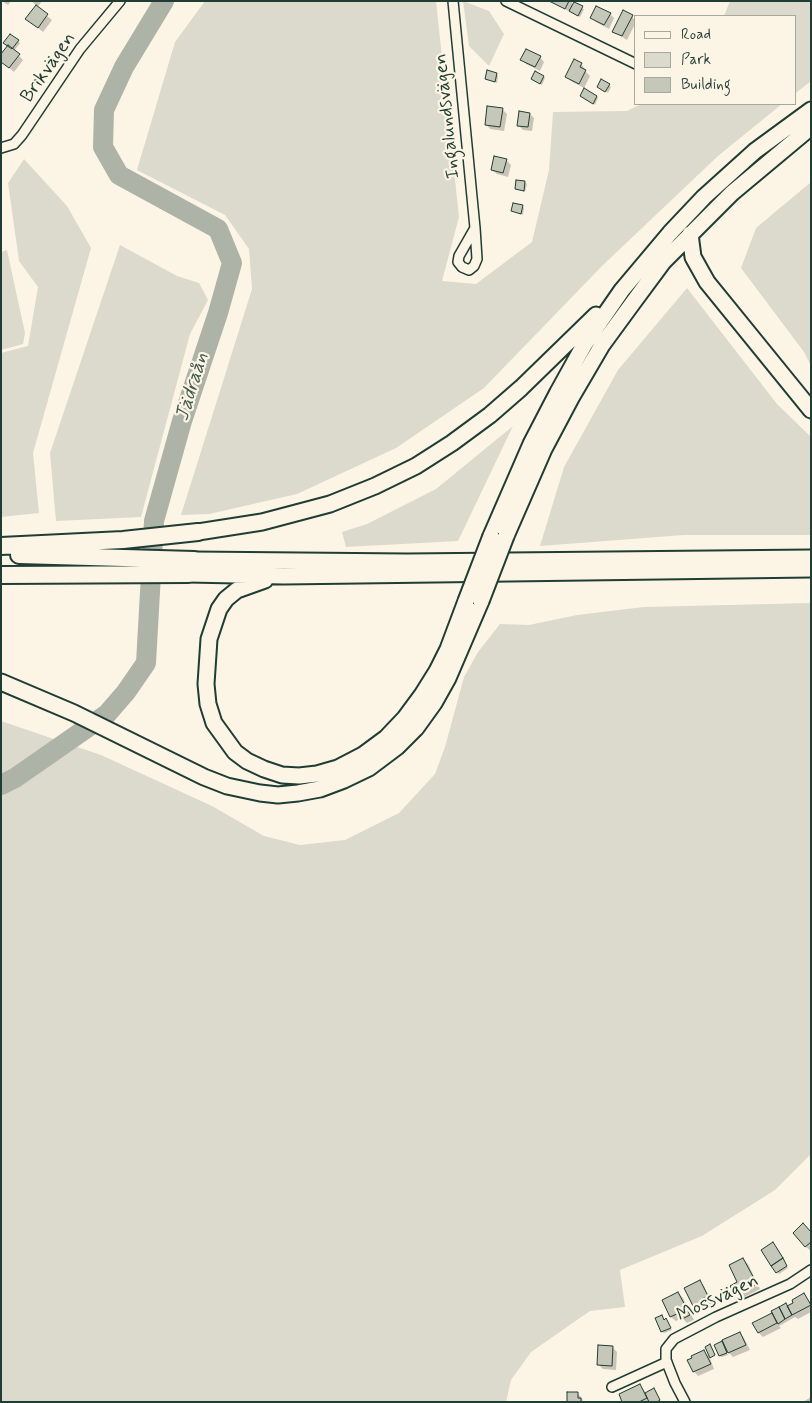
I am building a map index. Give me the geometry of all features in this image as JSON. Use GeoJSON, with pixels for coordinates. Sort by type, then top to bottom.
{"type":"FeatureCollection","features":[{"type":"Feature","properties":{"kind":"highway"},"geometry":{"type":"LineString","coordinates":[[1,682],[74,713],[204,778],[227,786],[278,795],[298,793],[320,789],[369,768],[397,747],[416,728],[434,703],[448,678],[531,444],[584,345],[622,290],[670,233],[704,197],[756,151],[811,110]]}},
{"type":"Feature","properties":{"kind":"highway"},"geometry":{"type":"LineString","coordinates":[[499,536],[544,448],[602,345],[663,262],[732,193],[811,127]]}},
{"type":"Feature","properties":{"kind":"highway"},"geometry":{"type":"LineString","coordinates":[[690,234],[693,257],[706,282],[811,410]]}},
{"type":"Feature","properties":{"kind":"highway"},"geometry":{"type":"LineString","coordinates":[[1,546],[123,540],[198,532],[262,522],[330,504],[375,486],[416,466],[452,443],[515,394],[622,290]]}},
{"type":"Feature","properties":{"kind":"highway"},"geometry":{"type":"LineString","coordinates":[[1,554],[117,566],[191,567],[407,562],[811,558]]}},
{"type":"Feature","properties":{"kind":"highway"},"geometry":{"type":"LineString","coordinates":[[1,575],[117,566]]}},
{"type":"Feature","properties":{"kind":"highway"},"geometry":{"type":"LineString","coordinates":[[191,567],[284,576],[811,569]]}},
{"type":"Feature","properties":{"kind":"highway"},"geometry":{"type":"LineString","coordinates":[[284,576],[256,582],[236,590],[226,599],[213,622],[209,638],[206,684],[208,704],[214,722],[235,752],[247,761],[282,775],[317,774],[338,768],[386,738],[422,695],[437,671],[474,601]]}},
{"type":"Feature","properties":{"kind":"street","name":"Brikvägen"},"geometry":{"type":"LineString","coordinates":[[1,148],[14,144],[22,136],[80,49],[120,1]]}},
{"type":"Feature","properties":{"kind":"street","name":"Ingalundsvägen"},"geometry":{"type":"LineString","coordinates":[[453,1],[475,228]]}},
{"type":"Feature","properties":{"kind":"street"},"geometry":{"type":"LineString","coordinates":[[506,1],[634,63]]}},
{"type":"Feature","properties":{"kind":"street","name":"Mossvägen"},"geometry":{"type":"LineString","coordinates":[[667,1362],[666,1349],[680,1335],[790,1284],[811,1270]]}},
{"type":"Feature","properties":{"kind":"street"},"geometry":{"type":"LineString","coordinates":[[612,1387],[667,1362],[685,1402]]}},
{"type":"Feature","properties":{"kind":"green space"},"geometry":{"type":"Polygon","coordinates":[[[205,1],[436,1],[459,217],[442,281],[476,284],[532,242],[549,170],[553,112],[627,111],[639,105],[781,105],[718,156],[602,266],[484,388],[396,448],[297,494],[209,514],[181,515],[252,289],[249,249],[225,215],[137,170],[175,42],[205,1]]]}},
{"type":"Feature","properties":{"kind":"green space"},"geometry":{"type":"Polygon","coordinates":[[[463,1],[489,11],[504,34],[489,66],[469,46],[463,1]]]}},
{"type":"Feature","properties":{"kind":"green space"},"geometry":{"type":"Polygon","coordinates":[[[730,1],[811,1],[811,81],[797,92],[797,15],[724,15],[730,1]]]}},
{"type":"Feature","properties":{"kind":"green space"},"geometry":{"type":"Polygon","coordinates":[[[24,159],[67,206],[91,248],[33,453],[39,513],[1,517],[1,353],[28,346],[38,287],[19,261],[8,183],[24,159]]]}},
{"type":"Feature","properties":{"kind":"green space"},"geometry":{"type":"Polygon","coordinates":[[[811,182],[811,366],[804,352],[741,268],[756,228],[811,182]]]}},
{"type":"Feature","properties":{"kind":"green space"},"geometry":{"type":"Polygon","coordinates":[[[120,245],[177,276],[199,283],[208,300],[190,334],[141,517],[56,521],[50,453],[120,245]]]}},
{"type":"Feature","properties":{"kind":"green space"},"geometry":{"type":"Polygon","coordinates":[[[7,250],[25,333],[23,344],[1,350],[1,252],[7,250]]]}},
{"type":"Feature","properties":{"kind":"green space"},"geometry":{"type":"Polygon","coordinates":[[[687,288],[777,404],[811,437],[811,535],[684,535],[540,546],[564,467],[618,370],[687,288]]]}},
{"type":"Feature","properties":{"kind":"green space"},"geometry":{"type":"Polygon","coordinates":[[[513,426],[458,541],[346,547],[342,532],[367,524],[436,489],[513,426]]]}},
{"type":"Feature","properties":{"kind":"green space"},"geometry":{"type":"Polygon","coordinates":[[[811,603],[811,1154],[775,1190],[702,1236],[620,1270],[625,1307],[590,1311],[531,1352],[511,1380],[506,1402],[1,1402],[1,721],[101,755],[212,806],[264,836],[300,845],[345,840],[399,813],[435,774],[445,747],[464,677],[478,652],[500,624],[529,625],[577,615],[644,607],[811,603]]]}},
{"type":"Feature","properties":{"kind":"building"},"geometry":{"type":"Polygon","coordinates":[[[549,1],[569,1],[565,9],[549,1]]]}},
{"type":"Feature","properties":{"kind":"building"},"geometry":{"type":"Polygon","coordinates":[[[574,2],[583,6],[578,16],[569,11],[574,2]]]}},
{"type":"Feature","properties":{"kind":"building"},"geometry":{"type":"Polygon","coordinates":[[[36,5],[48,14],[38,28],[25,19],[36,5]]]}},
{"type":"Feature","properties":{"kind":"building"},"geometry":{"type":"Polygon","coordinates":[[[596,6],[611,13],[604,25],[590,18],[596,6]]]}},
{"type":"Feature","properties":{"kind":"building"},"geometry":{"type":"Polygon","coordinates":[[[623,10],[633,15],[622,36],[612,32],[623,10]]]}},
{"type":"Feature","properties":{"kind":"building"},"geometry":{"type":"Polygon","coordinates":[[[10,34],[19,40],[12,49],[3,43],[10,34]]]}},
{"type":"Feature","properties":{"kind":"building"},"geometry":{"type":"Polygon","coordinates":[[[8,45],[20,54],[9,68],[1,62],[1,54],[8,45]]]}},
{"type":"Feature","properties":{"kind":"building"},"geometry":{"type":"Polygon","coordinates":[[[526,49],[541,56],[535,67],[520,60],[526,49]]]}},
{"type":"Feature","properties":{"kind":"building"},"geometry":{"type":"Polygon","coordinates":[[[574,59],[582,63],[580,67],[586,70],[579,84],[565,77],[574,59]]]}},
{"type":"Feature","properties":{"kind":"building"},"geometry":{"type":"Polygon","coordinates":[[[487,70],[497,73],[495,82],[485,79],[487,70]]]}},
{"type":"Feature","properties":{"kind":"building"},"geometry":{"type":"Polygon","coordinates":[[[535,71],[544,76],[540,84],[531,79],[535,71]]]}},
{"type":"Feature","properties":{"kind":"building"},"geometry":{"type":"Polygon","coordinates":[[[601,79],[610,84],[605,92],[597,87],[601,79]]]}},
{"type":"Feature","properties":{"kind":"building"},"geometry":{"type":"Polygon","coordinates":[[[584,88],[597,96],[593,104],[580,96],[584,88]]]}},
{"type":"Feature","properties":{"kind":"building"},"geometry":{"type":"Polygon","coordinates":[[[487,106],[503,108],[500,127],[485,125],[487,106]]]}},
{"type":"Feature","properties":{"kind":"building"},"geometry":{"type":"Polygon","coordinates":[[[519,111],[530,113],[528,127],[517,126],[519,111]]]}},
{"type":"Feature","properties":{"kind":"building"},"geometry":{"type":"Polygon","coordinates":[[[494,156],[507,159],[503,173],[491,170],[494,156]]]}},
{"type":"Feature","properties":{"kind":"building"},"geometry":{"type":"Polygon","coordinates":[[[516,180],[525,181],[524,191],[515,189],[516,180]]]}},
{"type":"Feature","properties":{"kind":"building"},"geometry":{"type":"Polygon","coordinates":[[[513,203],[523,205],[521,214],[511,211],[513,203]]]}},
{"type":"Feature","properties":{"kind":"building"},"geometry":{"type":"Polygon","coordinates":[[[803,1223],[811,1232],[811,1242],[805,1247],[793,1233],[803,1223]]]}},
{"type":"Feature","properties":{"kind":"building"},"geometry":{"type":"Polygon","coordinates":[[[773,1242],[783,1258],[771,1266],[761,1250],[773,1242]]]}},
{"type":"Feature","properties":{"kind":"building"},"geometry":{"type":"Polygon","coordinates":[[[743,1258],[757,1284],[735,1295],[730,1286],[737,1282],[729,1265],[743,1258]]]}},
{"type":"Feature","properties":{"kind":"building"},"geometry":{"type":"Polygon","coordinates":[[[783,1258],[787,1266],[776,1273],[771,1266],[783,1258]]]}},
{"type":"Feature","properties":{"kind":"building"},"geometry":{"type":"Polygon","coordinates":[[[700,1280],[708,1296],[702,1299],[704,1303],[694,1308],[684,1288],[700,1280]]]}},
{"type":"Feature","properties":{"kind":"building"},"geometry":{"type":"Polygon","coordinates":[[[678,1292],[690,1315],[682,1319],[679,1313],[670,1317],[662,1300],[678,1292]]]}},
{"type":"Feature","properties":{"kind":"building"},"geometry":{"type":"Polygon","coordinates":[[[804,1293],[811,1305],[792,1315],[787,1306],[793,1303],[792,1300],[804,1293]]]}},
{"type":"Feature","properties":{"kind":"building"},"geometry":{"type":"Polygon","coordinates":[[[712,1294],[716,1302],[706,1307],[702,1299],[712,1294]]]}},
{"type":"Feature","properties":{"kind":"building"},"geometry":{"type":"Polygon","coordinates":[[[786,1303],[792,1315],[785,1319],[779,1307],[786,1303]]]}},
{"type":"Feature","properties":{"kind":"building"},"geometry":{"type":"Polygon","coordinates":[[[779,1307],[785,1319],[778,1324],[771,1311],[779,1307]]]}},
{"type":"Feature","properties":{"kind":"building"},"geometry":{"type":"Polygon","coordinates":[[[772,1313],[777,1323],[758,1333],[752,1323],[772,1313]]]}},
{"type":"Feature","properties":{"kind":"building"},"geometry":{"type":"Polygon","coordinates":[[[662,1315],[664,1320],[666,1318],[671,1328],[661,1332],[655,1318],[662,1315]]]}},
{"type":"Feature","properties":{"kind":"building"},"geometry":{"type":"Polygon","coordinates":[[[740,1332],[746,1345],[728,1353],[722,1340],[740,1332]]]}},
{"type":"Feature","properties":{"kind":"building"},"geometry":{"type":"Polygon","coordinates":[[[722,1341],[727,1353],[719,1356],[714,1345],[722,1341]]]}},
{"type":"Feature","properties":{"kind":"building"},"geometry":{"type":"Polygon","coordinates":[[[710,1344],[715,1355],[710,1358],[705,1347],[710,1344]]]}},
{"type":"Feature","properties":{"kind":"building"},"geometry":{"type":"Polygon","coordinates":[[[598,1345],[613,1346],[612,1366],[597,1365],[598,1345]]]}},
{"type":"Feature","properties":{"kind":"building"},"geometry":{"type":"Polygon","coordinates":[[[704,1350],[711,1364],[693,1372],[687,1360],[704,1350]]]}},
{"type":"Feature","properties":{"kind":"building"},"geometry":{"type":"Polygon","coordinates":[[[640,1384],[647,1398],[639,1402],[622,1402],[619,1394],[640,1384]]]}},
{"type":"Feature","properties":{"kind":"building"},"geometry":{"type":"Polygon","coordinates":[[[654,1388],[660,1400],[649,1402],[645,1393],[654,1388]]]}},
{"type":"Feature","properties":{"kind":"building"},"geometry":{"type":"Polygon","coordinates":[[[567,1392],[578,1392],[578,1398],[581,1398],[581,1402],[567,1402],[567,1392]]]}},
{"type":"Feature","properties":{"kind":"waterway","name":"Jädraån"},"geometry":{"type":"LineString","coordinates":[[1,785],[15,778],[107,714],[126,692],[146,663],[154,521],[182,421],[218,313],[232,263],[218,229],[119,175],[103,147],[104,110],[124,67],[164,1]]}}]}
